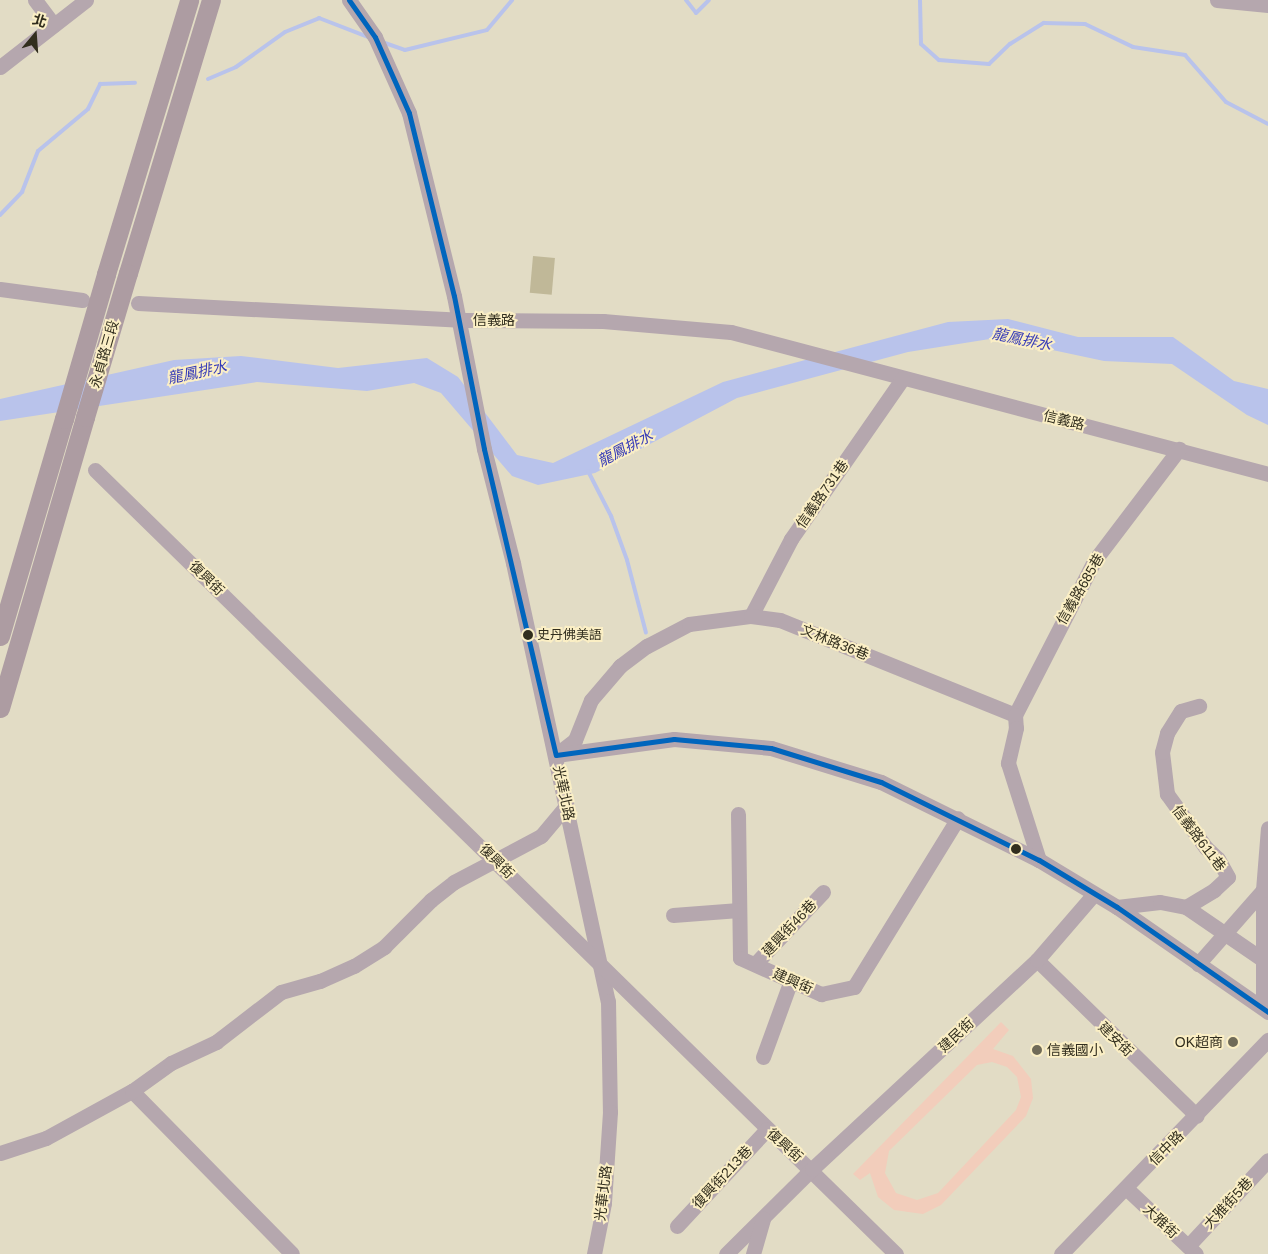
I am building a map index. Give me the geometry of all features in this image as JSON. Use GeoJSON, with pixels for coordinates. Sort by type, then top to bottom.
{"type":"FeatureCollection","features":[{"type":"Feature","properties":{"kind":"main road","name":"永貞路三段"},"geometry":{"type":"LineString","coordinates":[[0,636],[106,274],[189,0]]}},
{"type":"Feature","properties":{"kind":"main road","name":"永貞路三段"},"geometry":{"type":"LineString","coordinates":[[0,708],[85,417],[211,0]]}},
{"type":"Feature","properties":{"kind":"street"},"geometry":{"type":"LineString","coordinates":[[35,0],[54,25]]}},
{"type":"Feature","properties":{"kind":"street"},"geometry":{"type":"LineString","coordinates":[[0,67],[86,0]]}},
{"type":"Feature","properties":{"kind":"street","name":"光華北路"},"geometry":{"type":"LineString","coordinates":[[349,0],[374,37],[409,112],[460,320],[484,449],[556,755],[608,1001],[610,1112],[604,1203],[594,1254]]}},
{"type":"Feature","properties":{"kind":"street"},"geometry":{"type":"LineString","coordinates":[[1218,0],[1268,5]]}},
{"type":"Feature","properties":{"kind":"street"},"geometry":{"type":"LineString","coordinates":[[0,289],[82,300]]}},
{"type":"Feature","properties":{"kind":"street","name":"信義路"},"geometry":{"type":"LineString","coordinates":[[138,303],[460,320],[603,321],[731,332],[902,379],[1179,449],[1268,474]]}},
{"type":"Feature","properties":{"kind":"street","name":"信義路731巷"},"geometry":{"type":"LineString","coordinates":[[752,616],[791,539],[902,379]]}},
{"type":"Feature","properties":{"kind":"street","name":"信義路685巷"},"geometry":{"type":"LineString","coordinates":[[1014,714],[1094,561],[1179,449]]}},
{"type":"Feature","properties":{"kind":"street","name":"復興街"},"geometry":{"type":"LineString","coordinates":[[96,470],[497,860],[767,1129],[812,1169],[896,1254]]}},
{"type":"Feature","properties":{"kind":"street","name":"文林路36巷"},"geometry":{"type":"LineString","coordinates":[[556,755],[575,740],[591,700],[620,666],[647,646],[689,624],[752,616],[780,620],[1014,714]]}},
{"type":"Feature","properties":{"kind":"street","name":"信義路611巷"},"geometry":{"type":"LineString","coordinates":[[1186,907],[1221,885],[1228,877],[1218,859],[1201,841],[1167,794],[1162,752],[1167,733],[1181,711],[1199,706]]}},
{"type":"Feature","properties":{"kind":"street"},"geometry":{"type":"LineString","coordinates":[[1014,714],[1016,728],[1008,763],[1039,860]]}},
{"type":"Feature","properties":{"kind":"street"},"geometry":{"type":"LineString","coordinates":[[556,755],[674,739],[771,748],[881,782],[958,818],[1039,860],[1117,907],[1265,1009]]}},
{"type":"Feature","properties":{"kind":"street"},"geometry":{"type":"LineString","coordinates":[[0,1153],[46,1138],[132,1092],[171,1063],[216,1042],[281,992],[320,981],[354,966],[384,947],[431,900],[454,882],[541,836],[567,805]]}},
{"type":"Feature","properties":{"kind":"street","name":"建興街"},"geometry":{"type":"LineString","coordinates":[[738,814],[740,958],[821,994],[854,987],[958,818]]}},
{"type":"Feature","properties":{"kind":"street"},"geometry":{"type":"LineString","coordinates":[[1265,1009],[1262,959],[1268,828]]}},
{"type":"Feature","properties":{"kind":"street"},"geometry":{"type":"LineString","coordinates":[[1198,964],[1266,890]]}},
{"type":"Feature","properties":{"kind":"street","name":"建興街46巷"},"geometry":{"type":"LineString","coordinates":[[755,964],[823,892]]}},
{"type":"Feature","properties":{"kind":"street","name":"建民街"},"geometry":{"type":"LineString","coordinates":[[726,1254],[812,1169],[1037,960],[1094,894]]}},
{"type":"Feature","properties":{"kind":"street"},"geometry":{"type":"LineString","coordinates":[[1117,907],[1160,902],[1186,907],[1224,936],[1262,959]]}},
{"type":"Feature","properties":{"kind":"street"},"geometry":{"type":"LineString","coordinates":[[673,914],[739,910]]}},
{"type":"Feature","properties":{"kind":"street","name":"建安街"},"geometry":{"type":"LineString","coordinates":[[1037,960],[1197,1116]]}},
{"type":"Feature","properties":{"kind":"street"},"geometry":{"type":"LineString","coordinates":[[763,1057],[791,980]]}},
{"type":"Feature","properties":{"kind":"street","name":"信中路"},"geometry":{"type":"LineString","coordinates":[[1061,1254],[1197,1116],[1268,1040]]}},
{"type":"Feature","properties":{"kind":"street"},"geometry":{"type":"LineString","coordinates":[[132,1092],[292,1254]]}},
{"type":"Feature","properties":{"kind":"street","name":"復興街213巷"},"geometry":{"type":"LineString","coordinates":[[677,1226],[767,1129]]}},
{"type":"Feature","properties":{"kind":"street","name":"大雅街5巷"},"geometry":{"type":"LineString","coordinates":[[1192,1250],[1268,1160]]}},
{"type":"Feature","properties":{"kind":"street","name":"大雅街"},"geometry":{"type":"LineString","coordinates":[[1126,1188],[1192,1250]]}},
{"type":"Feature","properties":{"kind":"street"},"geometry":{"type":"LineString","coordinates":[[752,1254],[763,1217]]}},
{"type":"Feature","properties":{"kind":"shaded area"},"geometry":{"type":"Polygon","coordinates":[[[1001,1022],[1009,1030],[993,1049],[1013,1056],[1031,1079],[1033,1098],[1026,1116],[941,1205],[923,1214],[894,1210],[878,1197],[870,1173],[860,1180],[853,1174],[1001,1022]],[[992,1062],[977,1065],[889,1151],[885,1173],[896,1193],[917,1200],[938,1193],[1016,1110],[1021,1097],[1017,1077],[1007,1067],[992,1062]]]}},
{"type":"Feature","properties":{"kind":"water","name":"龍鳳排水"},"geometry":{"type":"Polygon","coordinates":[[[1008,319],[1078,337],[1173,337],[1234,381],[1268,389],[1268,425],[1247,415],[1172,364],[1104,361],[996,338],[908,352],[737,398],[595,473],[538,485],[512,476],[441,393],[414,383],[367,391],[257,382],[0,421],[0,399],[174,360],[241,356],[338,368],[427,358],[458,377],[517,455],[553,463],[723,382],[948,322],[1008,319]]]}},
{"type":"Feature","properties":{"kind":"building"},"geometry":{"type":"Polygon","coordinates":[[[533,256],[555,258],[552,295],[530,293],[533,256]]]}},
{"type":"Feature","properties":{"kind":"waterway"},"geometry":{"type":"LineString","coordinates":[[382,42],[405,50],[487,30],[512,0]]}},
{"type":"Feature","properties":{"kind":"waterway"},"geometry":{"type":"LineString","coordinates":[[686,0],[696,13],[709,0]]}},
{"type":"Feature","properties":{"kind":"waterway"},"geometry":{"type":"LineString","coordinates":[[920,0],[921,44],[939,60],[989,64],[1010,44],[1044,23],[1085,24],[1133,47],[1185,55],[1226,102],[1268,124]]}},
{"type":"Feature","properties":{"kind":"waterway"},"geometry":{"type":"LineString","coordinates":[[208,79],[236,67],[285,32],[319,18],[368,37]]}},
{"type":"Feature","properties":{"kind":"waterway"},"geometry":{"type":"LineString","coordinates":[[0,215],[22,192],[38,151],[88,109],[100,84],[135,83]]}},
{"type":"Feature","properties":{"kind":"waterway"},"geometry":{"type":"LineString","coordinates":[[588,471],[611,516],[627,560],[646,633]]}},
{"type":"Feature","properties":{"kind":"transit line"},"geometry":{"type":"LineString","coordinates":[[349,0],[375,37],[409,113],[454,296],[484,449],[556,755]]}},
{"type":"Feature","properties":{"kind":"transit line"},"geometry":{"type":"LineString","coordinates":[[556,755],[674,739],[771,748],[881,782],[1039,860],[1117,907],[1268,1012]]}},
{"type":"Feature","properties":{"kind":"place","name":"史丹佛美語"},"geometry":{"type":"Point","coordinates":[528,635]}},
{"type":"Feature","properties":{"kind":"place","name":"OK超商"},"geometry":{"type":"Point","coordinates":[1233,1042]}},
{"type":"Feature","properties":{"kind":"place","name":"信義國小"},"geometry":{"type":"Point","coordinates":[1037,1050]}}]}
